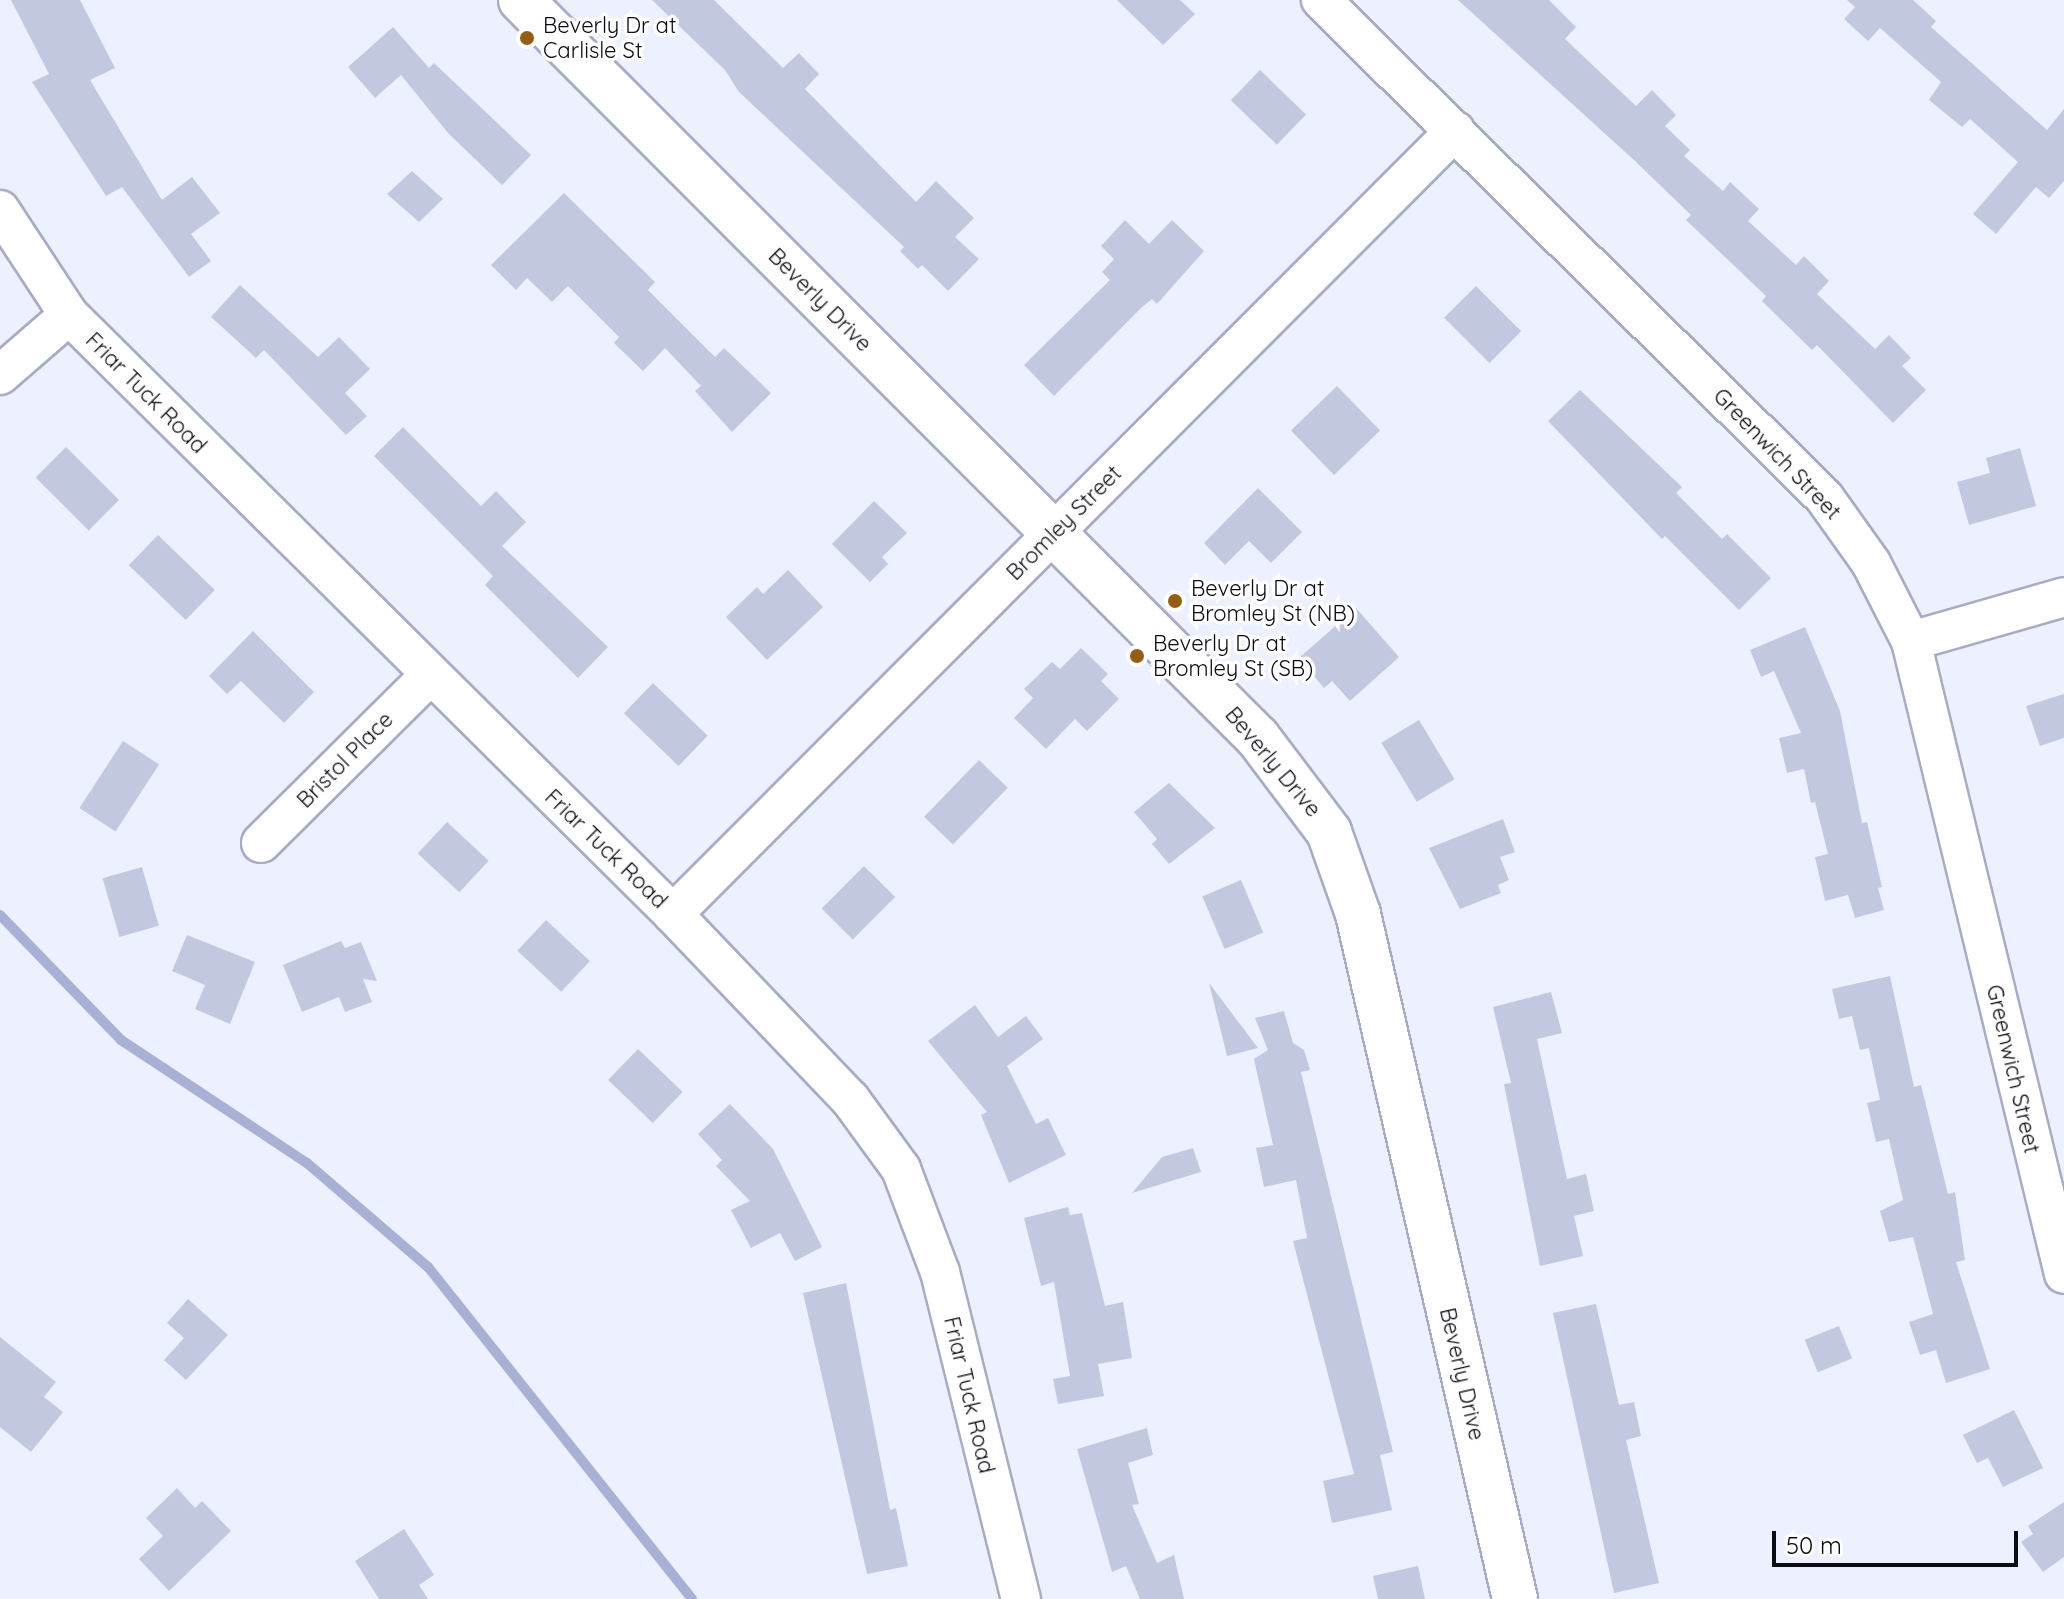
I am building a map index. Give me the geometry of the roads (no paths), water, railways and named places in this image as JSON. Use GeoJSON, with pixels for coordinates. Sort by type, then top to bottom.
{"type":"FeatureCollection","features":[{"type":"Feature","properties":{"kind":"street","name":"Beverly Drive"},"geometry":{"type":"LineString","coordinates":[[521,0],[1258,738],[1329,832],[1358,914],[1515,1599]]}},
{"type":"Feature","properties":{"kind":"street","name":"Greenwich Street"},"geometry":{"type":"LineString","coordinates":[[1321,0],[1824,497],[1871,563],[1911,641],[2064,1274]]}},
{"type":"Feature","properties":{"kind":"street","name":"Bromley Street"},"geometry":{"type":"LineString","coordinates":[[673,914],[1455,131]]}},
{"type":"Feature","properties":{"kind":"street","name":"Friar Tuck Road"},"geometry":{"type":"LineString","coordinates":[[0,210],[69,315],[429,676],[673,914],[850,1099],[901,1169],[940,1272],[1021,1599]]}},
{"type":"Feature","properties":{"kind":"street"},"geometry":{"type":"LineString","coordinates":[[0,375],[69,315]]}},
{"type":"Feature","properties":{"kind":"street"},"geometry":{"type":"LineString","coordinates":[[1911,641],[2064,597]]}},
{"type":"Feature","properties":{"kind":"street","name":"Bristol Place"},"geometry":{"type":"LineString","coordinates":[[261,843],[429,676]]}},
{"type":"Feature","properties":{"kind":"waterway"},"geometry":{"type":"LineString","coordinates":[[0,915],[121,1040],[307,1163],[428,1267],[692,1599]]}},
{"type":"Feature","properties":{"kind":"place","name":"Beverly Dr at Carlisle St"},"geometry":{"type":"Point","coordinates":[527,38]}},
{"type":"Feature","properties":{"kind":"place","name":"Beverly Dr at Bromley St (NB)"},"geometry":{"type":"Point","coordinates":[1175,601]}},
{"type":"Feature","properties":{"kind":"place","name":"Beverly Dr at Bromley St (SB)"},"geometry":{"type":"Point","coordinates":[1137,656]}}]}
